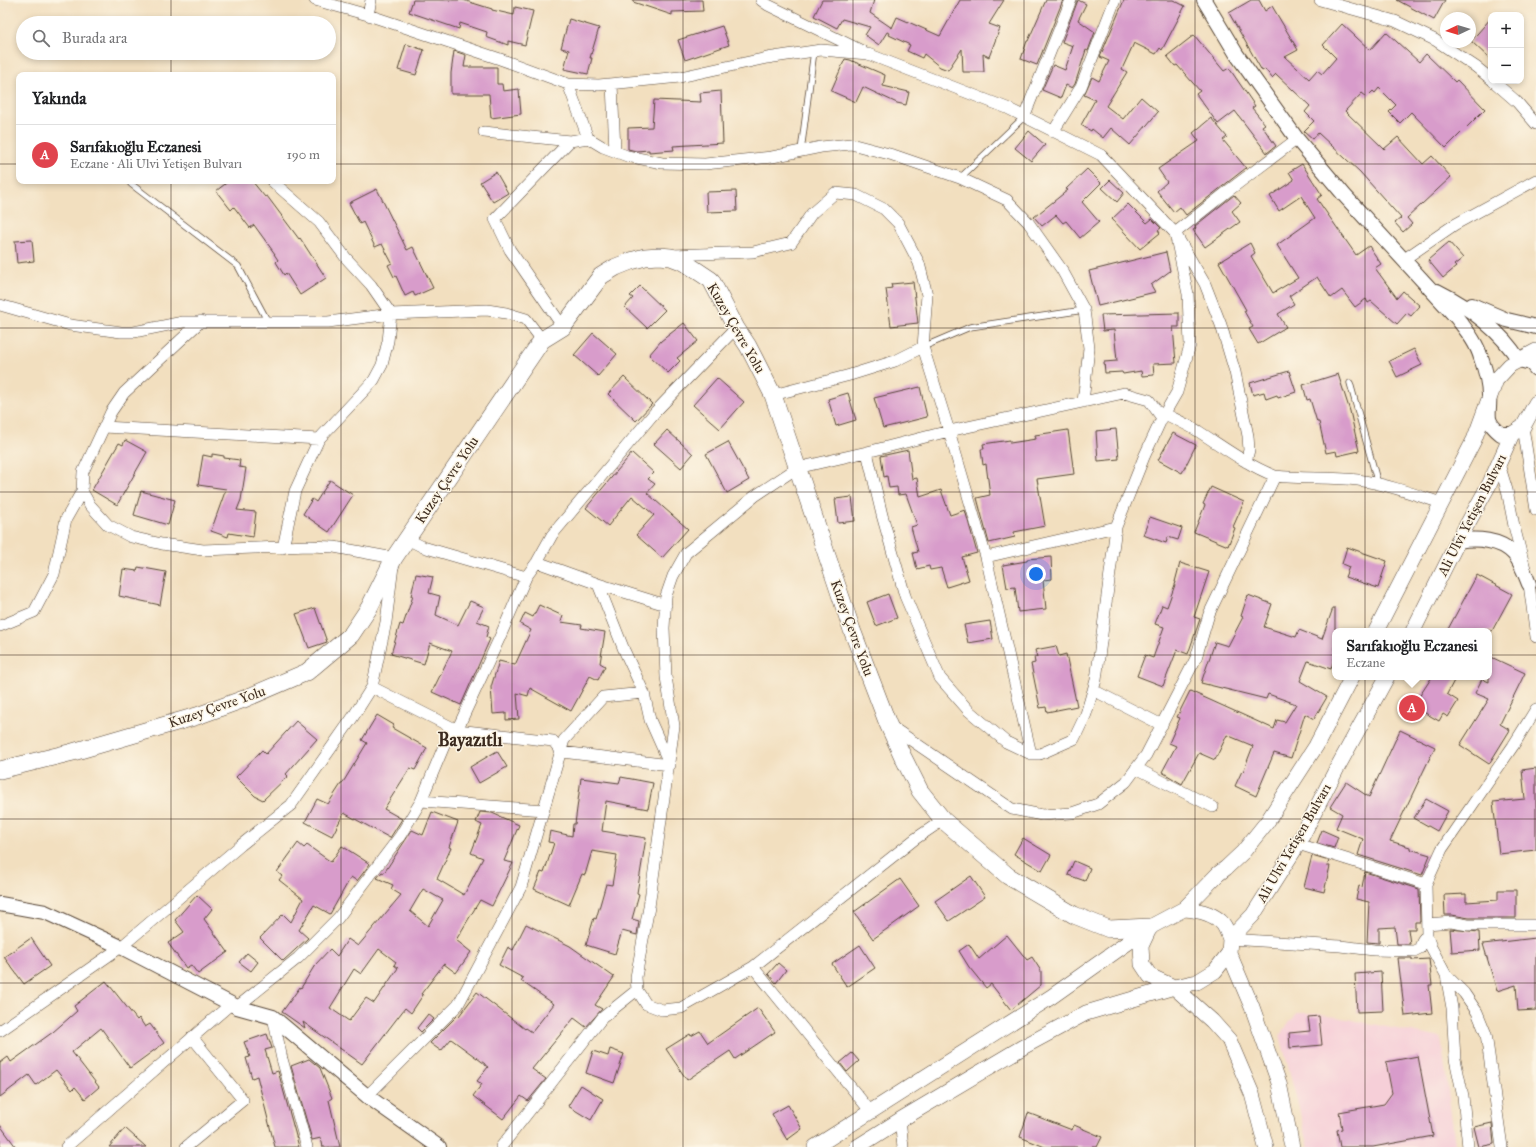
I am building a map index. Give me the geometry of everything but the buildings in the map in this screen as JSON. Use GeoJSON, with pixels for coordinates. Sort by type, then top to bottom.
{"type":"FeatureCollection","features":[{"type":"Feature","properties":{"kind":"main road","name":"Kuzey Çevre Yolu"},"geometry":{"type":"LineString","coordinates":[[0,770],[73,752],[197,716],[244,699],[307,672],[351,635],[369,608],[394,558],[542,340],[563,327],[601,276],[616,267],[645,257],[671,257],[684,262],[711,280],[736,328],[748,346],[773,395],[852,630],[888,724],[920,790],[943,820],[1008,876],[1074,915],[1109,929],[1150,927]]}},
{"type":"Feature","properties":{"kind":"main road"},"geometry":{"type":"LineString","coordinates":[[1378,628],[1474,440],[1496,380],[1510,365],[1536,351]]}},
{"type":"Feature","properties":{"kind":"main road","name":"Ali Ulvi Yetişen Bulvarı"},"geometry":{"type":"LineString","coordinates":[[1414,628],[1499,464],[1518,430],[1536,403]]}},
{"type":"Feature","properties":{"kind":"main road"},"geometry":{"type":"LineString","coordinates":[[815,1147],[1051,997],[1150,927],[1184,909],[1218,874],[1243,852],[1267,822],[1316,746],[1350,680]]}},
{"type":"Feature","properties":{"kind":"main road","name":"Ali Ulvi Yetişen Bulvarı"},"geometry":{"type":"LineString","coordinates":[[1230,946],[1253,915],[1298,844],[1336,770],[1385,680]]}},
{"type":"Feature","properties":{"kind":"main road"},"geometry":{"type":"LineString","coordinates":[[1184,909],[1198,910],[1210,915],[1223,924],[1279,1083],[1292,1147]]}},
{"type":"Feature","properties":{"kind":"main road"},"geometry":{"type":"LineString","coordinates":[[1150,927],[1141,946],[1142,964],[1150,976],[1174,987],[1212,1021],[1229,1040],[1252,1094],[1266,1147]]}},
{"type":"Feature","properties":{"kind":"main road"},"geometry":{"type":"LineString","coordinates":[[857,1147],[1023,1047],[1086,1013],[1174,987],[1197,982],[1215,971],[1230,946]]}},
{"type":"Feature","properties":{"kind":"street"},"geometry":{"type":"LineString","coordinates":[[315,0],[368,15],[500,59],[568,84],[599,85],[680,76],[767,58],[821,50],[868,54]]}},
{"type":"Feature","properties":{"kind":"street"},"geometry":{"type":"LineString","coordinates":[[368,15],[371,0]]}},
{"type":"Feature","properties":{"kind":"street"},"geometry":{"type":"LineString","coordinates":[[761,0],[768,5],[868,54],[1007,108],[1101,155],[1175,233],[1205,284],[1221,325],[1235,372],[1248,436],[1249,450],[1246,462]]}},
{"type":"Feature","properties":{"kind":"street"},"geometry":{"type":"LineString","coordinates":[[1024,117],[1071,0]]}},
{"type":"Feature","properties":{"kind":"street"},"geometry":{"type":"LineString","coordinates":[[1053,132],[1081,87],[1115,0]]}},
{"type":"Feature","properties":{"kind":"street"},"geometry":{"type":"LineString","coordinates":[[1204,0],[1237,55],[1297,139],[1345,196],[1457,318],[1470,336],[1481,357],[1490,395],[1488,412],[1490,423],[1501,434],[1518,430],[1532,464],[1536,510]]}},
{"type":"Feature","properties":{"kind":"street"},"geometry":{"type":"LineString","coordinates":[[1320,0],[1395,21],[1435,40],[1476,66],[1488,76]]}},
{"type":"Feature","properties":{"kind":"street"},"geometry":{"type":"LineString","coordinates":[[568,84],[588,138],[603,147],[627,156],[662,162],[705,164],[772,157],[821,147],[851,144],[893,155],[960,178],[1007,200],[1028,222],[1062,270],[1084,310],[1089,348],[1083,402]]}},
{"type":"Feature","properties":{"kind":"street"},"geometry":{"type":"LineString","coordinates":[[612,84],[615,151]]}},
{"type":"Feature","properties":{"kind":"street"},"geometry":{"type":"LineString","coordinates":[[1497,84],[1517,102],[1536,124]]}},
{"type":"Feature","properties":{"kind":"street"},"geometry":{"type":"LineString","coordinates":[[484,132],[570,141],[588,138]]}},
{"type":"Feature","properties":{"kind":"street"},"geometry":{"type":"LineString","coordinates":[[1175,233],[1297,139]]}},
{"type":"Feature","properties":{"kind":"street"},"geometry":{"type":"LineString","coordinates":[[563,327],[510,250],[495,219],[570,141]]}},
{"type":"Feature","properties":{"kind":"street"},"geometry":{"type":"LineString","coordinates":[[1403,260],[1454,225],[1536,180]]}},
{"type":"Feature","properties":{"kind":"street"},"geometry":{"type":"LineString","coordinates":[[275,184],[319,222],[346,258],[371,285],[391,314],[388,341],[382,365],[374,380],[319,439],[295,491],[283,548]]}},
{"type":"Feature","properties":{"kind":"street"},"geometry":{"type":"LineString","coordinates":[[659,256],[754,252],[791,243],[812,213],[835,193],[856,195],[884,209],[898,223],[919,262],[927,296],[923,347],[986,557],[1031,754]]}},
{"type":"Feature","properties":{"kind":"street"},"geometry":{"type":"LineString","coordinates":[[868,452],[882,515],[905,596],[940,678],[970,712],[1006,742],[1031,754],[1040,754],[1074,739],[1086,714],[1098,672],[1116,527],[1132,485],[1162,418],[1177,392],[1190,346],[1188,294],[1175,233]]}},
{"type":"Feature","properties":{"kind":"street"},"geometry":{"type":"LineString","coordinates":[[1429,287],[1507,320],[1536,327]]}},
{"type":"Feature","properties":{"kind":"street"},"geometry":{"type":"LineString","coordinates":[[1429,287],[1456,301],[1478,316],[1504,341],[1519,360],[1531,363],[1536,369]]}},
{"type":"Feature","properties":{"kind":"street"},"geometry":{"type":"LineString","coordinates":[[0,305],[70,325],[121,332],[134,332],[183,322],[328,322],[391,314],[487,310],[506,313],[526,319],[542,340]]}},
{"type":"Feature","properties":{"kind":"street"},"geometry":{"type":"LineString","coordinates":[[0,626],[34,612],[54,574],[66,519],[82,491],[83,472],[111,412],[124,393],[201,321]]}},
{"type":"Feature","properties":{"kind":"street"},"geometry":{"type":"LineString","coordinates":[[66,1147],[192,1037],[298,958],[338,918],[400,836],[421,801],[449,734],[457,730],[526,577],[537,562],[552,534],[646,423],[736,328]]}},
{"type":"Feature","properties":{"kind":"street"},"geometry":{"type":"LineString","coordinates":[[773,395],[850,375],[888,363],[923,347]]}},
{"type":"Feature","properties":{"kind":"street"},"geometry":{"type":"LineString","coordinates":[[943,820],[915,838],[753,967],[681,1008],[662,1010],[646,1004],[637,990],[636,977],[649,907],[670,765],[674,726],[666,677],[664,628],[666,596],[673,576],[686,553],[755,496],[797,468],[868,452],[949,431],[1124,393],[1149,400],[1162,418]]}},
{"type":"Feature","properties":{"kind":"street"},"geometry":{"type":"LineString","coordinates":[[1162,418],[1167,415],[1196,430],[1261,471],[1275,476],[1293,478],[1334,478],[1378,484],[1441,503]]}},
{"type":"Feature","properties":{"kind":"street"},"geometry":{"type":"LineString","coordinates":[[104,427],[319,439]]}},
{"type":"Feature","properties":{"kind":"street"},"geometry":{"type":"LineString","coordinates":[[1499,464],[1507,490],[1514,526],[1529,584],[1536,637]]}},
{"type":"Feature","properties":{"kind":"street"},"geometry":{"type":"LineString","coordinates":[[888,724],[1012,809],[1042,815],[1072,812],[1098,804],[1126,782],[1146,755],[1196,658],[1209,614],[1275,476]]}},
{"type":"Feature","properties":{"kind":"street"},"geometry":{"type":"LineString","coordinates":[[0,1031],[121,947],[241,845],[291,805],[349,723],[372,687],[386,622],[394,558],[334,547],[310,546],[203,550],[162,544],[131,537],[108,525],[90,505],[82,491]]}},
{"type":"Feature","properties":{"kind":"street"},"geometry":{"type":"LineString","coordinates":[[986,557],[1116,527]]}},
{"type":"Feature","properties":{"kind":"street"},"geometry":{"type":"LineString","coordinates":[[407,539],[423,547],[526,577]]}},
{"type":"Feature","properties":{"kind":"street"},"geometry":{"type":"LineString","coordinates":[[1458,541],[1471,539],[1486,541],[1500,544],[1508,548],[1514,554],[1529,584]]}},
{"type":"Feature","properties":{"kind":"street"},"geometry":{"type":"LineString","coordinates":[[537,562],[598,584],[666,605]]}},
{"type":"Feature","properties":{"kind":"street"},"geometry":{"type":"LineString","coordinates":[[598,584],[624,650],[644,693],[650,720],[670,765]]}},
{"type":"Feature","properties":{"kind":"street"},"geometry":{"type":"LineString","coordinates":[[372,687],[457,730],[553,741],[562,752],[670,765]]}},
{"type":"Feature","properties":{"kind":"street"},"geometry":{"type":"LineString","coordinates":[[1093,690],[1162,725]]}},
{"type":"Feature","properties":{"kind":"street"},"geometry":{"type":"LineString","coordinates":[[367,1096],[458,1005],[521,887],[562,752],[564,740],[603,697],[644,693]]}},
{"type":"Feature","properties":{"kind":"street"},"geometry":{"type":"LineString","coordinates":[[1502,1147],[1486,1034],[1477,1012],[1464,993],[1446,975],[1431,947],[1427,936],[1426,884],[1442,849],[1513,746],[1536,709]]}},
{"type":"Feature","properties":{"kind":"street"},"geometry":{"type":"LineString","coordinates":[[1136,768],[1213,807]]}},
{"type":"Feature","properties":{"kind":"street"},"geometry":{"type":"LineString","coordinates":[[421,801],[544,810]]}},
{"type":"Feature","properties":{"kind":"street"},"geometry":{"type":"LineString","coordinates":[[1298,844],[1426,884]]}},
{"type":"Feature","properties":{"kind":"street"},"geometry":{"type":"LineString","coordinates":[[0,904],[45,912],[121,947],[235,1005],[273,1017],[367,1096],[439,1147]]}},
{"type":"Feature","properties":{"kind":"street"},"geometry":{"type":"LineString","coordinates":[[1427,924],[1451,922],[1468,925],[1536,925]]}},
{"type":"Feature","properties":{"kind":"street"},"geometry":{"type":"LineString","coordinates":[[1230,946],[1340,946],[1374,950],[1414,951],[1420,948],[1422,941],[1427,936]]}},
{"type":"Feature","properties":{"kind":"street"},"geometry":{"type":"LineString","coordinates":[[753,967],[871,1112]]}},
{"type":"Feature","properties":{"kind":"street"},"geometry":{"type":"LineString","coordinates":[[1446,975],[1452,1008],[1455,1059],[1463,1096],[1468,1147]]}},
{"type":"Feature","properties":{"kind":"street"},"geometry":{"type":"LineString","coordinates":[[501,1147],[602,1018],[637,990]]}},
{"type":"Feature","properties":{"kind":"street"},"geometry":{"type":"LineString","coordinates":[[273,1017],[282,1059],[307,1147]]}},
{"type":"Feature","properties":{"kind":"street"},"geometry":{"type":"LineString","coordinates":[[186,1147],[243,1100],[192,1037]]}},
{"type":"Feature","properties":{"kind":"street"},"geometry":{"type":"LineString","coordinates":[[900,1120],[903,1147]]}},
{"type":"Feature","properties":{"kind":"lane"},"geometry":{"type":"LineString","coordinates":[[801,151],[814,52]]}},
{"type":"Feature","properties":{"kind":"lane"},"geometry":{"type":"LineString","coordinates":[[960,178],[1024,117]]}},
{"type":"Feature","properties":{"kind":"lane"},"geometry":{"type":"LineString","coordinates":[[131,184],[238,266],[268,322]]}},
{"type":"Feature","properties":{"kind":"lane"},"geometry":{"type":"LineString","coordinates":[[923,347],[970,327],[1084,310]]}},
{"type":"Feature","properties":{"kind":"lane"},"geometry":{"type":"LineString","coordinates":[[1350,383],[1378,484]]}},
{"type":"Feature","properties":{"kind":"shaded area"},"geometry":{"type":"Polygon","coordinates":[[[1297,1013],[1318,1013],[1441,1038],[1455,1144],[1440,1147],[1309,1147],[1280,1035],[1297,1013]]]}},
{"type":"Feature","properties":{"kind":"place","name":"Sarıfakıoğlu Eczanesi"},"geometry":{"type":"Point","coordinates":[1412,708]}},
{"type":"Feature","properties":{"kind":"district","name":"Bayazıtlı"},"geometry":{"type":"Point","coordinates":[470,740]}}]}
